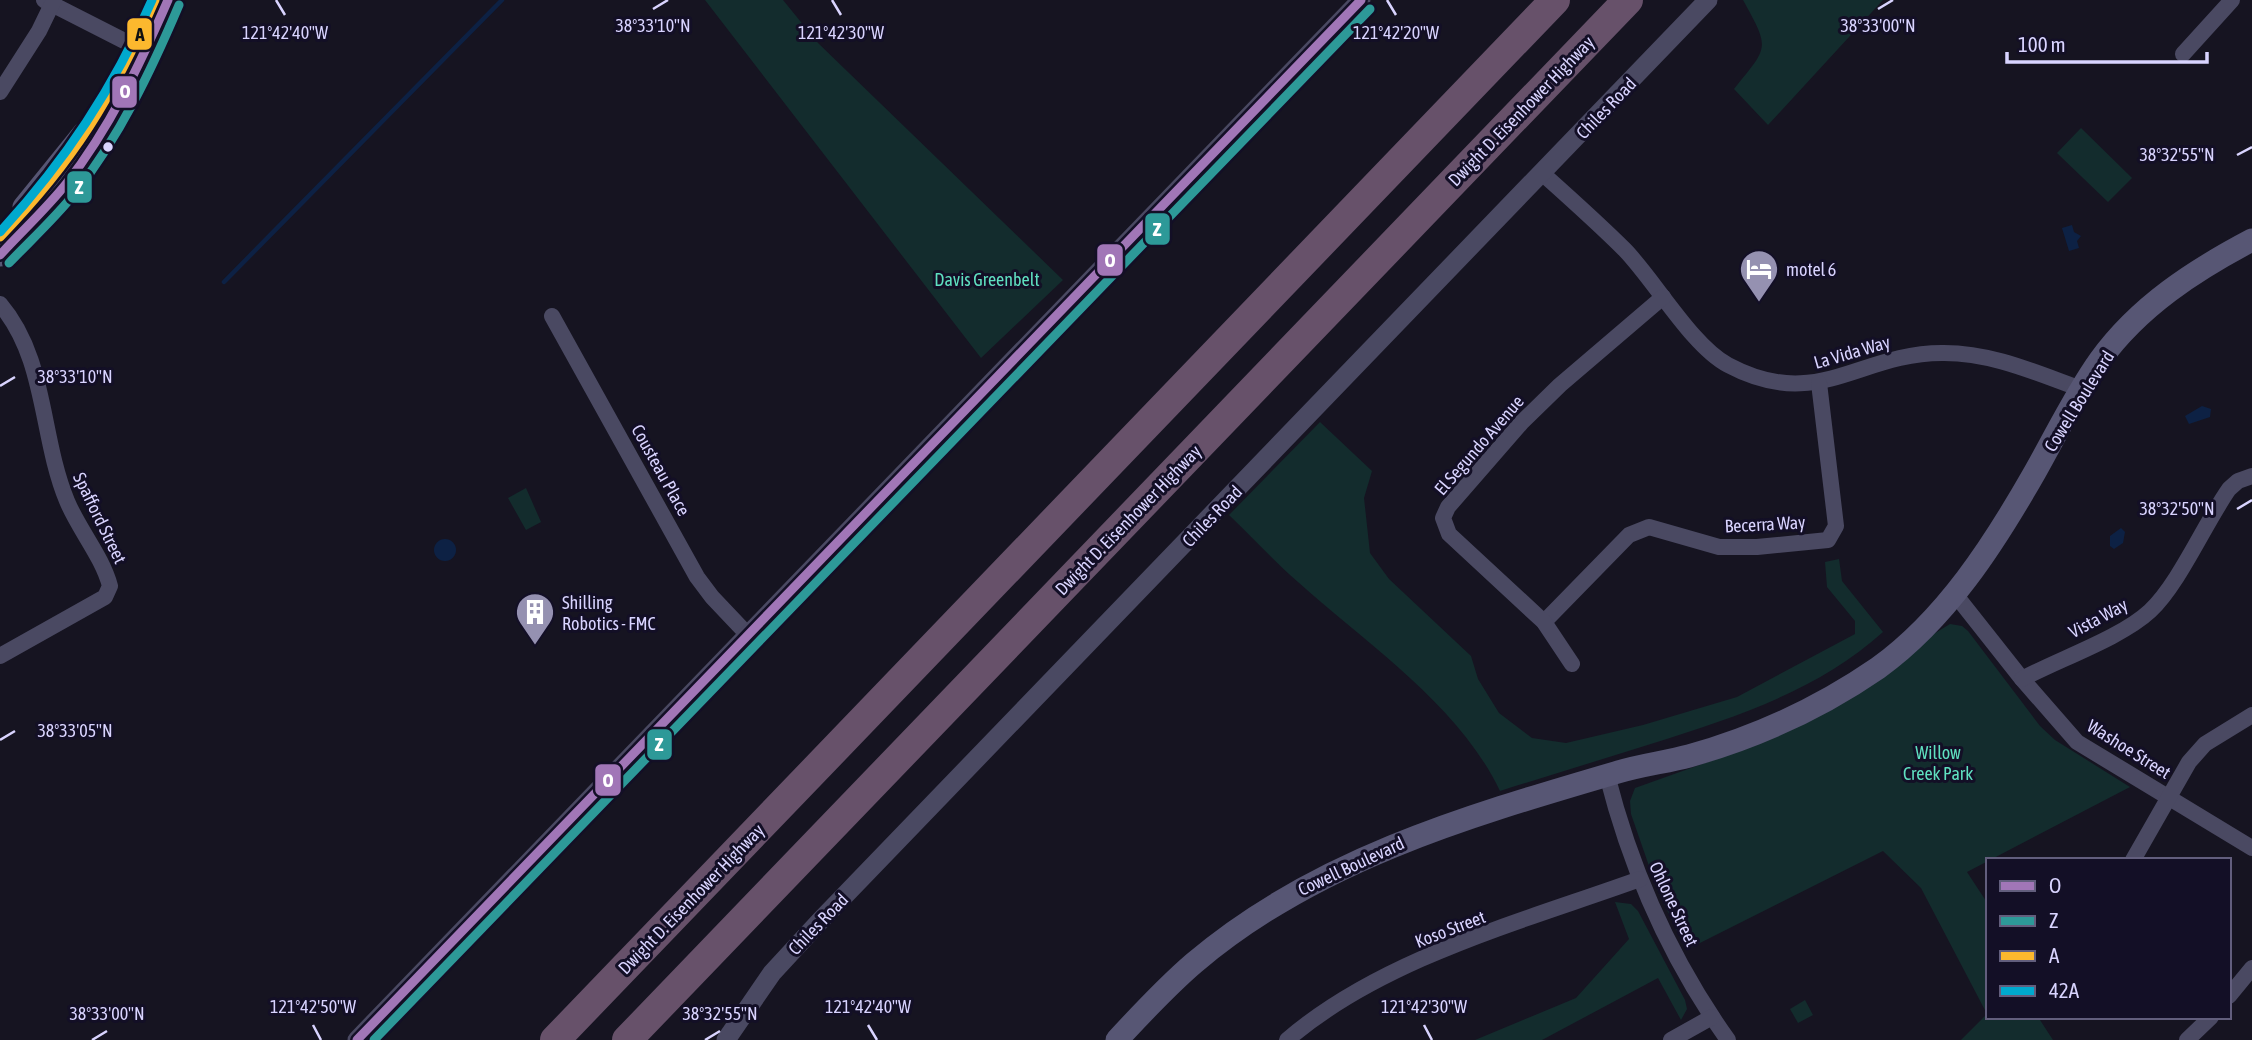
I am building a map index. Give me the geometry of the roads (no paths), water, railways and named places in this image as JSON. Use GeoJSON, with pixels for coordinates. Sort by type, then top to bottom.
{"type":"FeatureCollection","features":[{"type":"Feature","properties":{"kind":"highway","name":"Dwight D. Eisenhower Highway"},"geometry":{"type":"LineString","coordinates":[[555,1040],[1555,0]]}},
{"type":"Feature","properties":{"kind":"highway","name":"Dwight D. Eisenhower Highway"},"geometry":{"type":"LineString","coordinates":[[627,1040],[1628,0]]}},
{"type":"Feature","properties":{"kind":"main road"},"geometry":{"type":"LineString","coordinates":[[0,255],[71,178],[103,133],[139,49],[152,0]]}},
{"type":"Feature","properties":{"kind":"main road"},"geometry":{"type":"LineString","coordinates":[[0,232],[30,201],[87,130],[168,0]]}},
{"type":"Feature","properties":{"kind":"main road","name":"Cowell Boulevard"},"geometry":{"type":"LineString","coordinates":[[1117,1040],[1194,963],[1241,927],[1302,888],[1392,845],[1617,772],[1796,701],[1858,664],[1925,610],[1950,597],[1984,553],[2102,357],[2160,299],[2205,265],[2252,240]]}},
{"type":"Feature","properties":{"kind":"street"},"geometry":{"type":"LineString","coordinates":[[357,1040],[1361,0]]}},
{"type":"Feature","properties":{"kind":"street","name":"Chiles Road"},"geometry":{"type":"LineString","coordinates":[[726,1040],[772,972],[820,921],[1709,0]]}},
{"type":"Feature","properties":{"kind":"street"},"geometry":{"type":"LineString","coordinates":[[2183,54],[2232,0]]}},
{"type":"Feature","properties":{"kind":"street"},"geometry":{"type":"LineString","coordinates":[[0,92],[50,1],[139,49]]}},
{"type":"Feature","properties":{"kind":"street","name":"La Vida Way"},"geometry":{"type":"LineString","coordinates":[[1543,174],[1625,250],[1705,346],[1725,364],[1768,380],[1794,384],[1819,383],[1896,358],[1942,353],[1988,356],[2081,389]]}},
{"type":"Feature","properties":{"kind":"street","name":"El Segundo Avenue"},"geometry":{"type":"LineString","coordinates":[[1572,664],[1544,622],[1449,534],[1443,518],[1448,507],[1522,422],[1560,385],[1663,297]]}},
{"type":"Feature","properties":{"kind":"street","name":"Spafford Street"},"geometry":{"type":"LineString","coordinates":[[0,304],[22,337],[37,376],[47,438],[67,501],[107,573],[110,586],[105,597],[0,656]]}},
{"type":"Feature","properties":{"kind":"street","name":"Cousteau Place"},"geometry":{"type":"LineString","coordinates":[[552,316],[697,577],[748,635]]}},
{"type":"Feature","properties":{"kind":"street","name":"Becerra Way"},"geometry":{"type":"LineString","coordinates":[[1544,622],[1629,535],[1639,529],[1649,527],[1719,547],[1757,547],[1828,540],[1836,526],[1819,383]]}},
{"type":"Feature","properties":{"kind":"street","name":"Vista Way"},"geometry":{"type":"LineString","coordinates":[[2022,678],[2131,625],[2150,611],[2165,594],[2229,489],[2238,481],[2252,476]]}},
{"type":"Feature","properties":{"kind":"street","name":"Washoe Street"},"geometry":{"type":"LineString","coordinates":[[1950,597],[2077,742],[2252,848]]}},
{"type":"Feature","properties":{"kind":"street"},"geometry":{"type":"LineString","coordinates":[[2134,858],[2189,762],[2205,744],[2252,715]]}},
{"type":"Feature","properties":{"kind":"street","name":"Ohlone Street"},"geometry":{"type":"LineString","coordinates":[[1617,772],[1640,879],[1670,946],[1728,1040]]}},
{"type":"Feature","properties":{"kind":"street","name":"Koso Street"},"geometry":{"type":"LineString","coordinates":[[1287,1040],[1350,997],[1407,967],[1640,879]]}},
{"type":"Feature","properties":{"kind":"street"},"geometry":{"type":"LineString","coordinates":[[2231,994],[2252,968]]}},
{"type":"Feature","properties":{"kind":"street"},"geometry":{"type":"LineString","coordinates":[[1671,1040],[1712,1017]]}},
{"type":"Feature","properties":{"kind":"street"},"geometry":{"type":"LineString","coordinates":[[2187,1040],[2209,1019]]}},
{"type":"Feature","properties":{"kind":"water"},"geometry":{"type":"Polygon","coordinates":[[[2072,225],[2074,232],[2081,236],[2077,241],[2079,248],[2069,251],[2062,228],[2072,225]]]}},
{"type":"Feature","properties":{"kind":"water"},"geometry":{"type":"Polygon","coordinates":[[[2202,406],[2211,409],[2210,417],[2189,424],[2185,416],[2202,406]]]}},
{"type":"Feature","properties":{"kind":"water"},"geometry":{"type":"Polygon","coordinates":[[[2121,528],[2125,532],[2123,543],[2114,549],[2110,546],[2110,536],[2121,528]]]}},
{"type":"Feature","properties":{"kind":"water"},"geometry":{"type":"Polygon","coordinates":[[[441,539],[449,539],[456,546],[456,554],[449,561],[441,561],[434,554],[434,546],[441,539]]]}},
{"type":"Feature","properties":{"kind":"waterway"},"geometry":{"type":"LineString","coordinates":[[224,282],[502,0]]}},
{"type":"Feature","properties":{"kind":"place","name":"motel 6"},"geometry":{"type":"Point","coordinates":[1759,303]}},
{"type":"Feature","properties":{"kind":"place","name":"Shilling Robotics - FMC"},"geometry":{"type":"Point","coordinates":[535,646]}},
{"type":"Feature","properties":{"kind":"park label","name":"Davis Greenbelt"},"geometry":{"type":"Point","coordinates":[987,279]}},
{"type":"Feature","properties":{"kind":"park label","name":"Willow Creek Park"},"geometry":{"type":"Point","coordinates":[1938,762]}}]}
